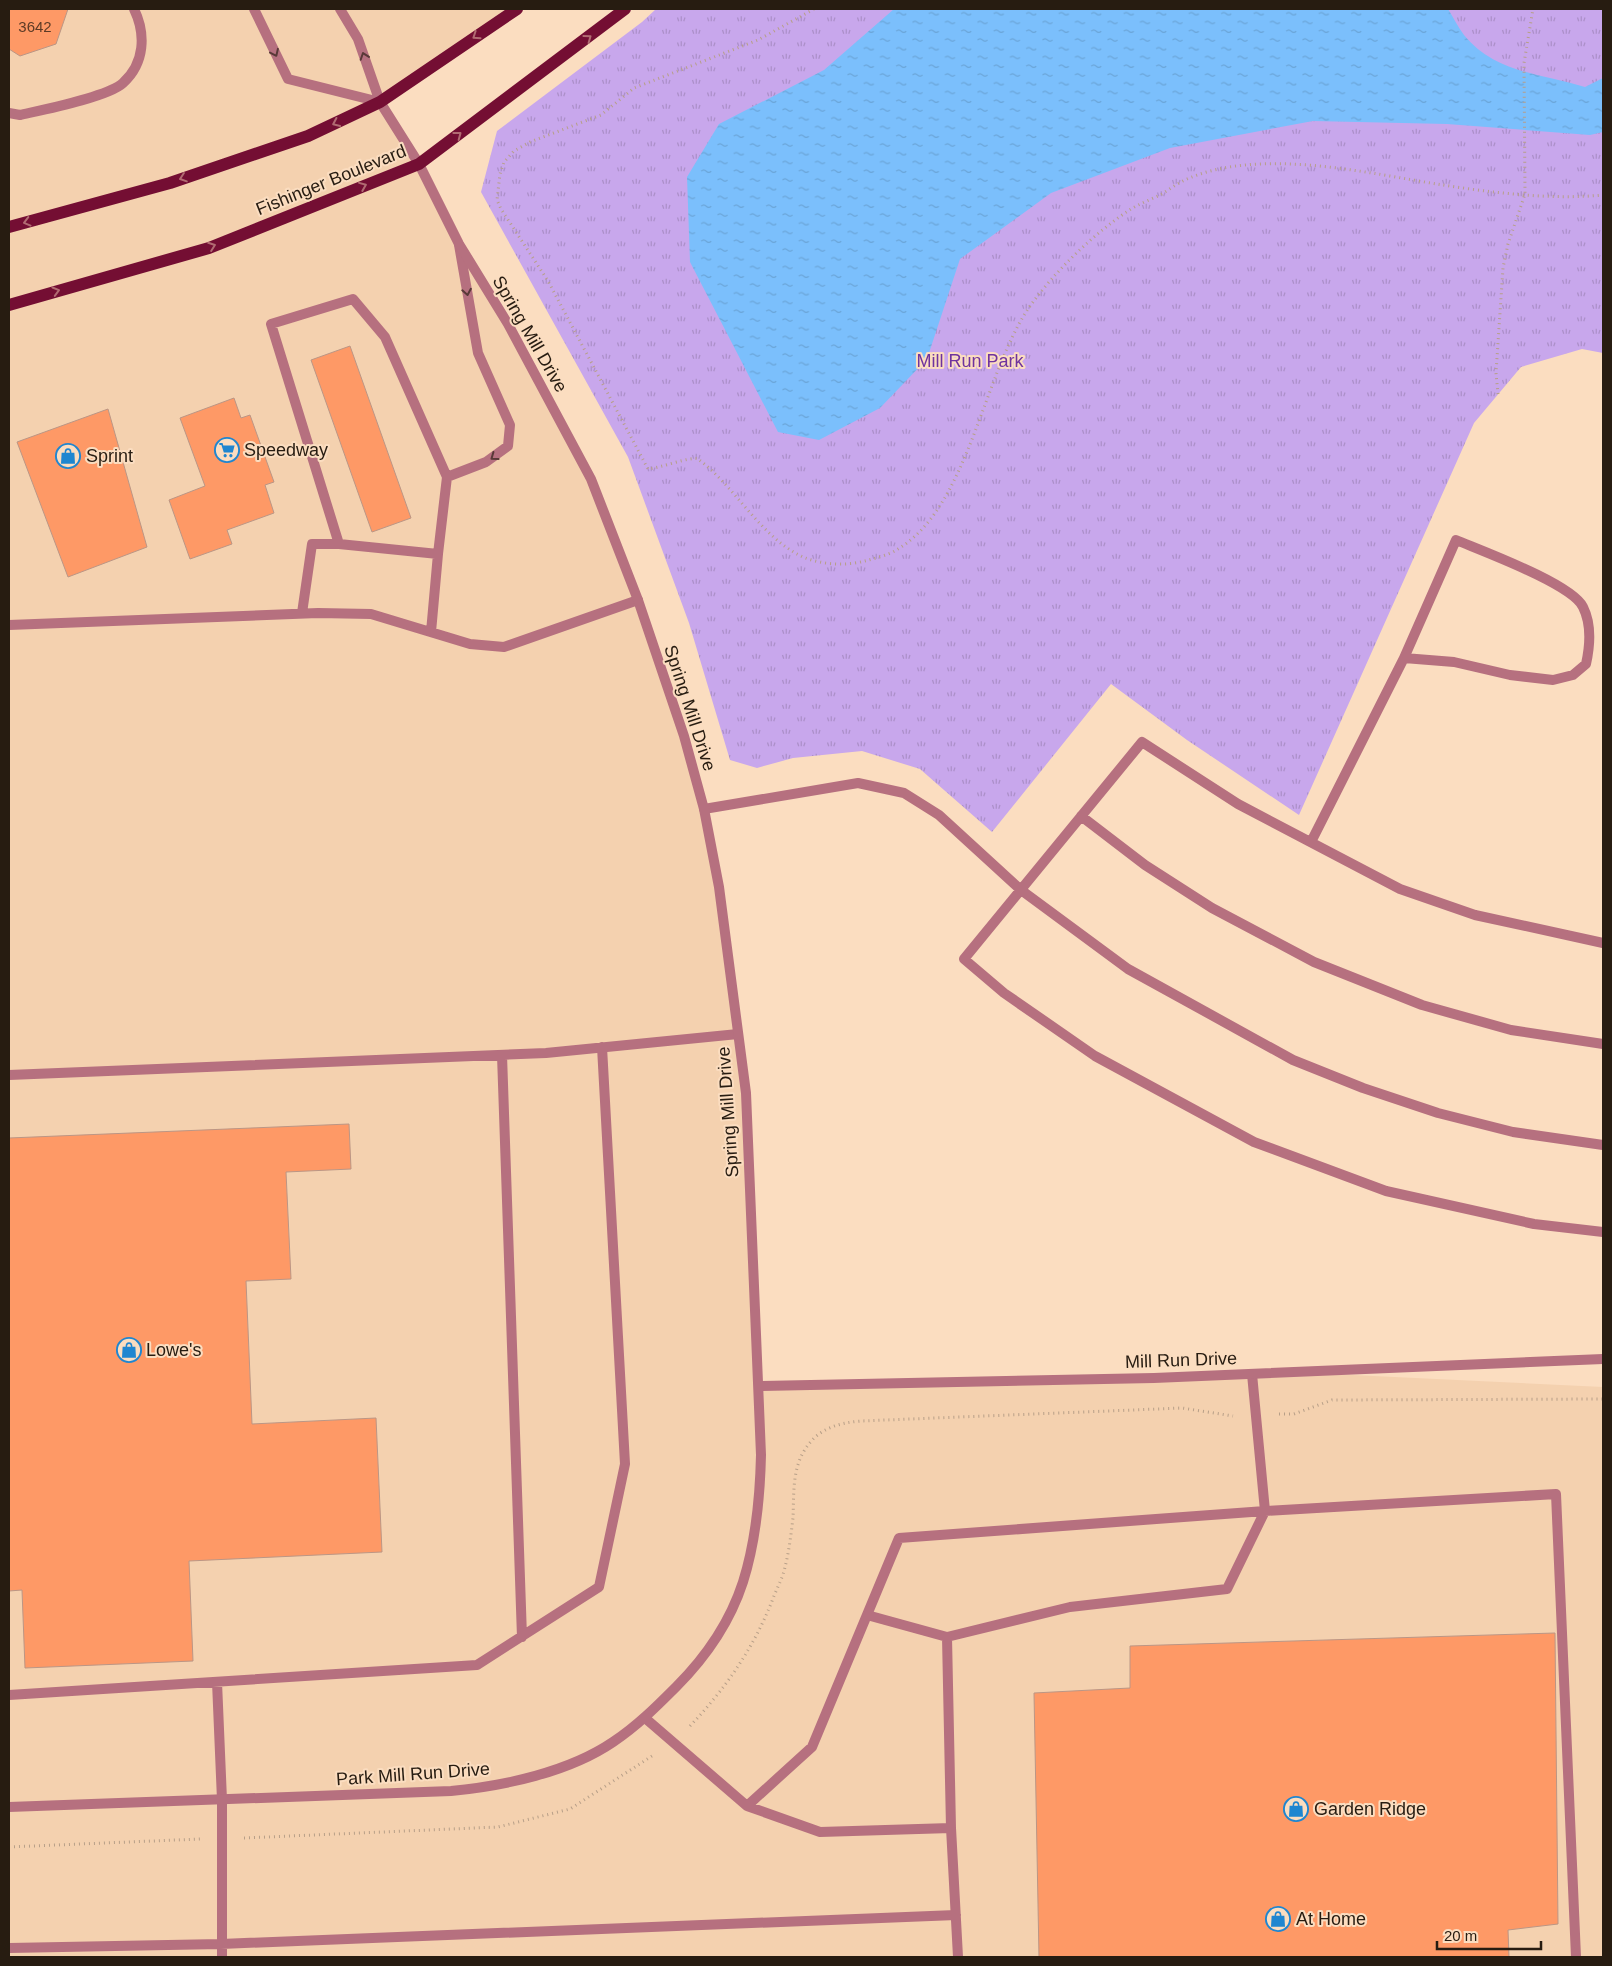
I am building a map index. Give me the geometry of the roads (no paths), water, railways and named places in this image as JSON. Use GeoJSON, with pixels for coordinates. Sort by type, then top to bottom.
{"type":"FeatureCollection","features":[{"type":"Feature","properties":{"kind":"main road"},"geometry":{"type":"LineString","coordinates":[[9,227],[170,183],[308,136],[380,102],[516,9]]}},
{"type":"Feature","properties":{"kind":"main road","name":"Fishinger Boulevard"},"geometry":{"type":"LineString","coordinates":[[9,305],[209,248],[419,164],[625,9]]}},
{"type":"Feature","properties":{"kind":"street"},"geometry":{"type":"LineString","coordinates":[[9,113],[20,115],[88,98],[123,84],[142,55],[141,23],[134,9]]}},
{"type":"Feature","properties":{"kind":"street"},"geometry":{"type":"LineString","coordinates":[[254,9],[288,79],[380,102]]}},
{"type":"Feature","properties":{"kind":"street","name":"Spring Mill Drive"},"geometry":{"type":"LineString","coordinates":[[340,9],[358,39],[380,102],[419,164],[459,244],[508,324],[591,479],[638,600],[684,736],[704,809],[720,887],[746,1093],[759,1386]]}},
{"type":"Feature","properties":{"kind":"street"},"geometry":{"type":"LineString","coordinates":[[447,477],[486,462],[508,446],[510,426],[478,353],[459,244]]}},
{"type":"Feature","properties":{"kind":"street"},"geometry":{"type":"LineString","coordinates":[[339,544],[271,324],[353,299],[384,336],[447,477],[431,632]]}},
{"type":"Feature","properties":{"kind":"street"},"geometry":{"type":"LineString","coordinates":[[1311,842],[1404,658],[1456,540],[1557,584],[1583,606],[1590,641],[1586,664],[1573,675],[1553,680],[1510,675],[1454,662],[1404,658]]}},
{"type":"Feature","properties":{"kind":"street"},"geometry":{"type":"LineString","coordinates":[[302,613],[312,544],[339,544],[438,554]]}},
{"type":"Feature","properties":{"kind":"street"},"geometry":{"type":"LineString","coordinates":[[9,625],[302,613],[371,614],[470,644],[504,648],[638,600]]}},
{"type":"Feature","properties":{"kind":"street"},"geometry":{"type":"LineString","coordinates":[[1603,943],[1475,915],[1400,890],[1238,804],[1142,742],[964,960],[1004,994],[1095,1056],[1254,1142],[1386,1191],[1534,1224],[1603,1232]]}},
{"type":"Feature","properties":{"kind":"street"},"geometry":{"type":"LineString","coordinates":[[704,809],[858,783],[904,793],[939,815],[1021,890],[1128,969],[1293,1060],[1363,1088],[1438,1113],[1513,1132],[1603,1145]]}},
{"type":"Feature","properties":{"kind":"street"},"geometry":{"type":"LineString","coordinates":[[1081,816],[1145,864],[1212,908],[1314,962],[1422,1005],[1511,1030],[1603,1044]]}},
{"type":"Feature","properties":{"kind":"street"},"geometry":{"type":"LineString","coordinates":[[9,1076],[502,1055],[738,1034]]}},
{"type":"Feature","properties":{"kind":"street"},"geometry":{"type":"LineString","coordinates":[[9,1695],[477,1665],[599,1587],[625,1464],[602,1047]]}},
{"type":"Feature","properties":{"kind":"street"},"geometry":{"type":"LineString","coordinates":[[502,1055],[522,1637]]}},
{"type":"Feature","properties":{"kind":"street","name":"Mill Run Drive"},"geometry":{"type":"LineString","coordinates":[[759,1386],[1154,1378],[1603,1359]]}},
{"type":"Feature","properties":{"kind":"street"},"geometry":{"type":"LineString","coordinates":[[867,1616],[946,1637],[1070,1607],[1227,1589],[1265,1511],[1252,1374]]}},
{"type":"Feature","properties":{"kind":"street","name":"Park Mill Run Drive"},"geometry":{"type":"LineString","coordinates":[[9,1807],[451,1791],[495,1786],[575,1762],[612,1743],[645,1718],[701,1661],[726,1620],[742,1583],[760,1501],[759,1386]]}},
{"type":"Feature","properties":{"kind":"street"},"geometry":{"type":"LineString","coordinates":[[747,1806],[812,1747],[899,1538],[1265,1511],[1556,1494],[1576,1957]]}},
{"type":"Feature","properties":{"kind":"street"},"geometry":{"type":"LineString","coordinates":[[946,1637],[951,1828],[958,1957]]}},
{"type":"Feature","properties":{"kind":"street"},"geometry":{"type":"LineString","coordinates":[[217,1682],[222,1800],[222,1957]]}},
{"type":"Feature","properties":{"kind":"street"},"geometry":{"type":"LineString","coordinates":[[645,1718],[747,1806],[820,1832],[951,1828]]}},
{"type":"Feature","properties":{"kind":"street"},"geometry":{"type":"LineString","coordinates":[[9,1948],[222,1944],[956,1915]]}},
{"type":"Feature","properties":{"kind":"water"},"geometry":{"type":"Polygon","coordinates":[[[894,9],[1448,9],[1464,35],[1476,48],[1505,65],[1585,87],[1603,78],[1603,132],[1590,135],[1447,124],[1313,121],[1170,148],[1051,193],[960,259],[927,359],[880,408],[819,440],[778,432],[690,262],[687,177],[719,124],[824,70],[894,9]]]}},
{"type":"Feature","properties":{"kind":"place","name":"Speedway"},"geometry":{"type":"Point","coordinates":[227,450]}},
{"type":"Feature","properties":{"kind":"place","name":"Sprint"},"geometry":{"type":"Point","coordinates":[68,456]}},
{"type":"Feature","properties":{"kind":"place","name":"Lowe's"},"geometry":{"type":"Point","coordinates":[129,1350]}},
{"type":"Feature","properties":{"kind":"place","name":"Garden Ridge"},"geometry":{"type":"Point","coordinates":[1296,1809]}},
{"type":"Feature","properties":{"kind":"place","name":"At Home"},"geometry":{"type":"Point","coordinates":[1278,1919]}},
{"type":"Feature","properties":{"kind":"park label","name":"Mill Run Park"},"geometry":{"type":"Point","coordinates":[970,361]}}]}
